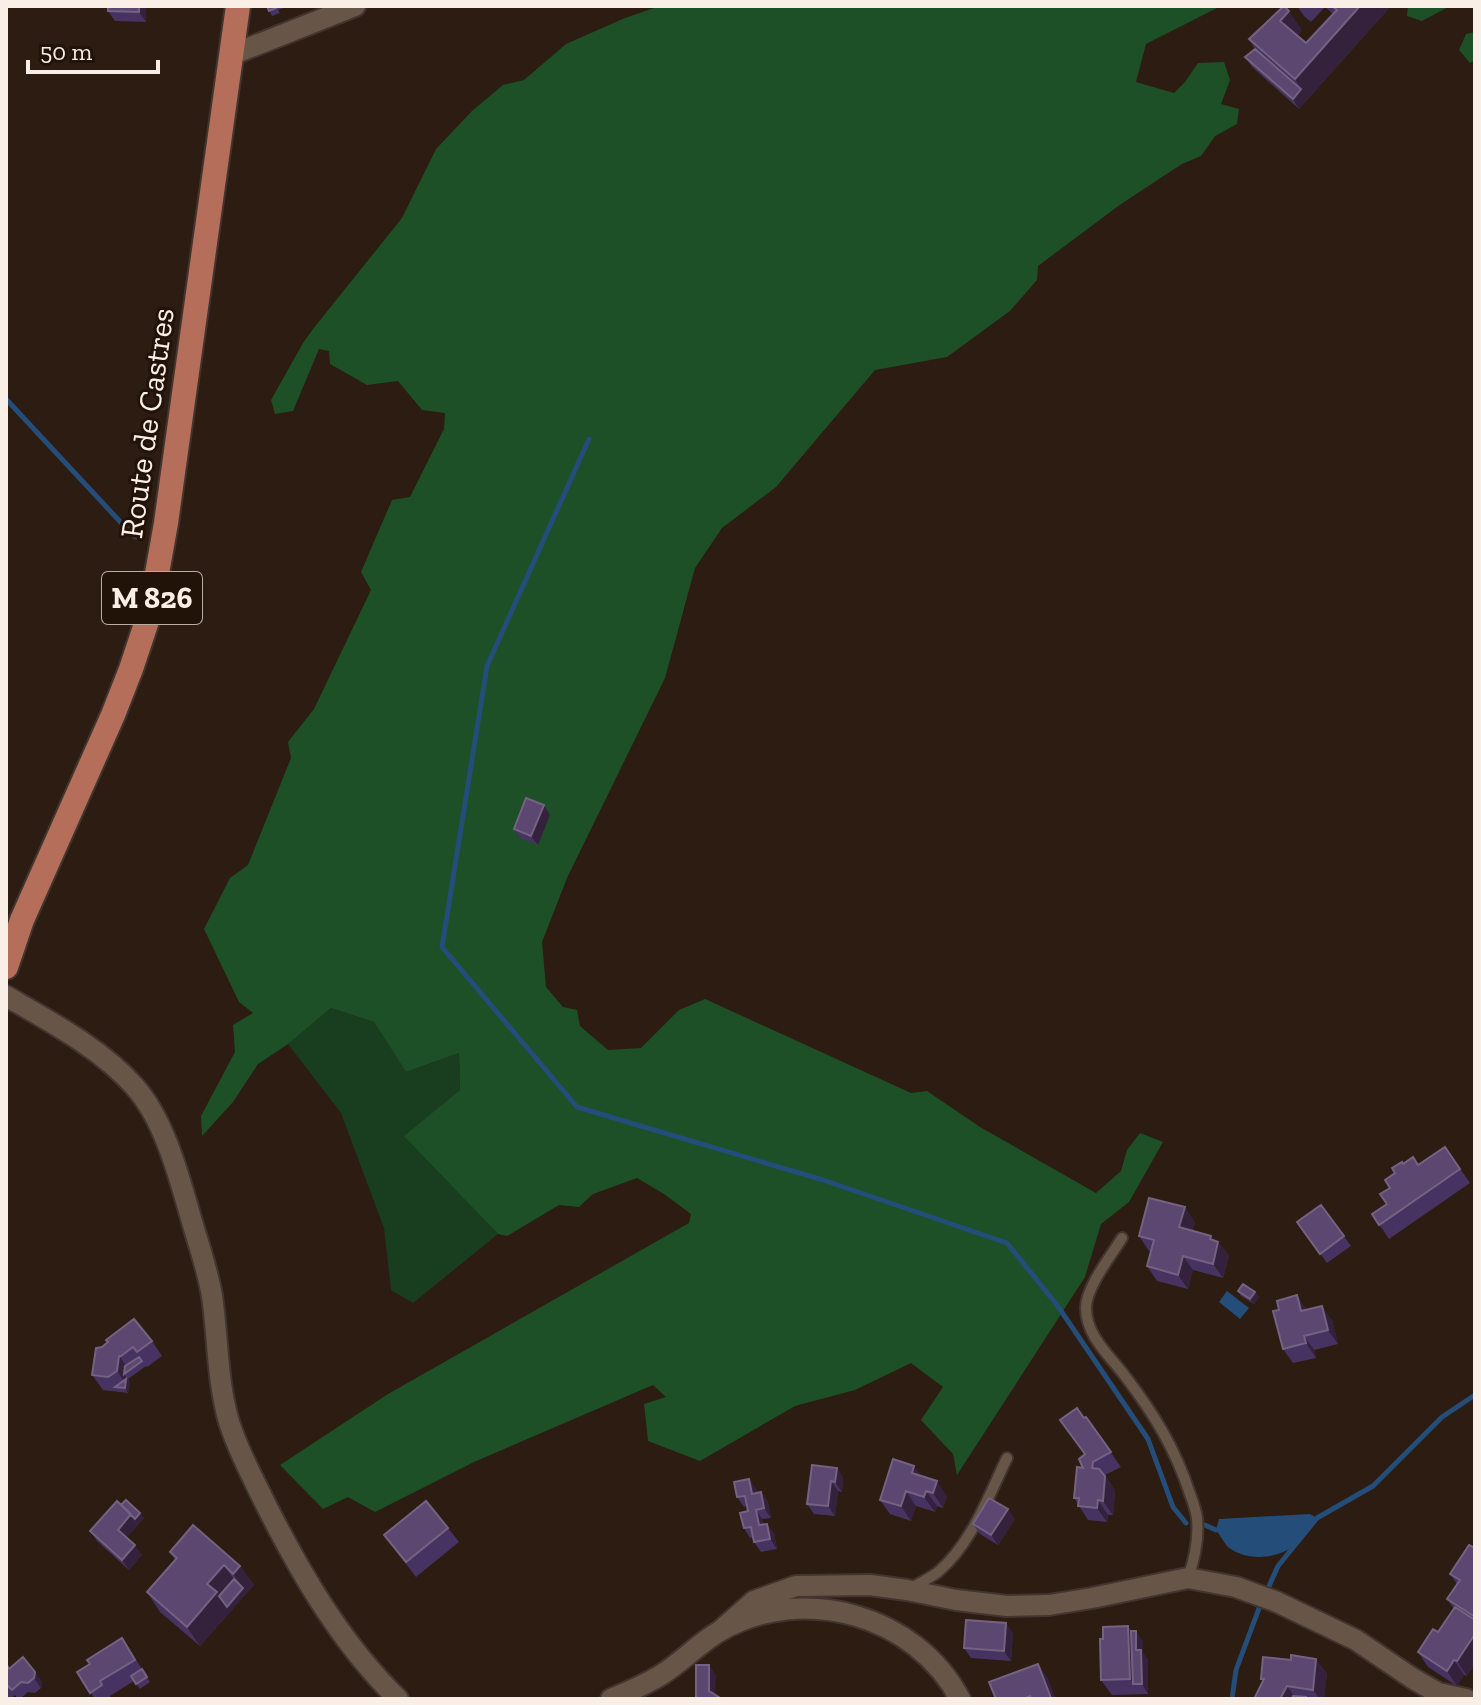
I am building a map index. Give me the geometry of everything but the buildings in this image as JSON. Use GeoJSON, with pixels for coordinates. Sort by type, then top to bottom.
{"type":"FeatureCollection","features":[{"type":"Feature","properties":{"kind":"main road","name":"Route de Castres"},"geometry":{"type":"LineString","coordinates":[[6,967],[27,908],[113,715],[146,624],[166,523],[238,6]]}},
{"type":"Feature","properties":{"kind":"street"},"geometry":{"type":"LineString","coordinates":[[231,55],[355,6]]}},
{"type":"Feature","properties":{"kind":"street"},"geometry":{"type":"LineString","coordinates":[[6,996],[65,1032],[115,1068],[135,1087],[156,1120],[202,1256],[211,1294],[222,1387],[237,1445],[313,1593],[356,1653],[398,1699]]}},
{"type":"Feature","properties":{"kind":"street"},"geometry":{"type":"LineString","coordinates":[[611,1699],[662,1675],[754,1601],[796,1586],[870,1585],[1007,1606],[1049,1605],[1188,1578],[1236,1587],[1277,1602],[1356,1640],[1438,1693],[1471,1699]]}},
{"type":"Feature","properties":{"kind":"street"},"geometry":{"type":"LineString","coordinates":[[720,1631],[783,1610],[806,1608],[851,1613],[883,1626],[923,1652],[942,1670],[960,1699]]}},
{"type":"Feature","properties":{"kind":"lane"},"geometry":{"type":"LineString","coordinates":[[1122,1238],[1093,1284],[1086,1304],[1086,1316],[1098,1343],[1125,1375],[1164,1432],[1184,1474],[1197,1515],[1197,1548],[1188,1578]]}},
{"type":"Feature","properties":{"kind":"lane"},"geometry":{"type":"LineString","coordinates":[[907,1590],[937,1573],[959,1550],[1007,1458]]}},
{"type":"Feature","properties":{"kind":"green space"},"geometry":{"type":"Polygon","coordinates":[[[660,6],[1221,6],[1146,44],[1136,82],[1174,93],[1198,63],[1224,62],[1230,80],[1221,104],[1239,109],[1237,124],[1215,136],[1201,156],[1182,164],[1121,204],[1038,266],[1037,280],[1010,311],[947,357],[875,370],[776,487],[722,528],[695,568],[665,678],[567,878],[542,942],[546,987],[563,1007],[577,1010],[580,1026],[608,1050],[641,1048],[679,1010],[705,999],[911,1093],[927,1091],[980,1127],[1096,1193],[1121,1171],[1127,1150],[1140,1133],[1163,1142],[1129,1202],[1101,1224],[1085,1277],[957,1475],[953,1454],[921,1420],[943,1387],[911,1363],[855,1390],[795,1406],[700,1461],[648,1441],[644,1404],[666,1397],[653,1385],[474,1462],[375,1512],[348,1497],[323,1509],[280,1465],[388,1394],[689,1223],[691,1214],[637,1178],[593,1194],[579,1207],[559,1205],[507,1236],[498,1234],[404,1136],[460,1090],[459,1053],[406,1072],[374,1022],[331,1008],[258,1064],[233,1102],[202,1136],[201,1116],[235,1052],[233,1025],[253,1013],[239,1002],[204,929],[230,878],[248,865],[291,758],[288,742],[314,709],[371,590],[361,572],[392,500],[410,497],[444,429],[445,413],[422,410],[398,381],[367,385],[330,364],[329,351],[319,349],[293,411],[275,414],[271,400],[313,329],[402,218],[436,149],[472,111],[503,85],[524,80],[566,44],[660,6]]]}},
{"type":"Feature","properties":{"kind":"green space"},"geometry":{"type":"Polygon","coordinates":[[[1408,6],[1450,6],[1422,21],[1407,16],[1408,6]]]}},
{"type":"Feature","properties":{"kind":"green space"},"geometry":{"type":"Polygon","coordinates":[[[1475,32],[1475,60],[1470,63],[1459,50],[1466,34],[1475,32]]]}},
{"type":"Feature","properties":{"kind":"green space"},"geometry":{"type":"Polygon","coordinates":[[[331,1008],[374,1022],[406,1072],[459,1053],[460,1090],[405,1136],[498,1234],[413,1303],[391,1290],[384,1228],[341,1113],[288,1044],[331,1008]]]}},
{"type":"Feature","properties":{"kind":"water"},"geometry":{"type":"Polygon","coordinates":[[[1227,1291],[1249,1308],[1240,1319],[1219,1302],[1227,1291]]]}},
{"type":"Feature","properties":{"kind":"water"},"geometry":{"type":"Polygon","coordinates":[[[1310,1514],[1317,1518],[1303,1537],[1282,1553],[1263,1557],[1235,1551],[1227,1546],[1216,1530],[1219,1519],[1310,1514]]]}},
{"type":"Feature","properties":{"kind":"waterway"},"geometry":{"type":"LineString","coordinates":[[6,399],[126,528]]}},
{"type":"Feature","properties":{"kind":"waterway"},"geometry":{"type":"LineString","coordinates":[[589,439],[487,666],[442,947],[577,1107],[823,1180],[1007,1243],[1057,1305],[1148,1439],[1173,1507],[1186,1523]]}},
{"type":"Feature","properties":{"kind":"waterway"},"geometry":{"type":"LineString","coordinates":[[1266,1593],[1278,1566],[1317,1518],[1373,1486],[1442,1417],[1475,1395]]}},
{"type":"Feature","properties":{"kind":"waterway"},"geometry":{"type":"LineString","coordinates":[[1205,1525],[1216,1530]]}},
{"type":"Feature","properties":{"kind":"waterway"},"geometry":{"type":"LineString","coordinates":[[1232,1699],[1236,1670],[1261,1603]]}}]}
